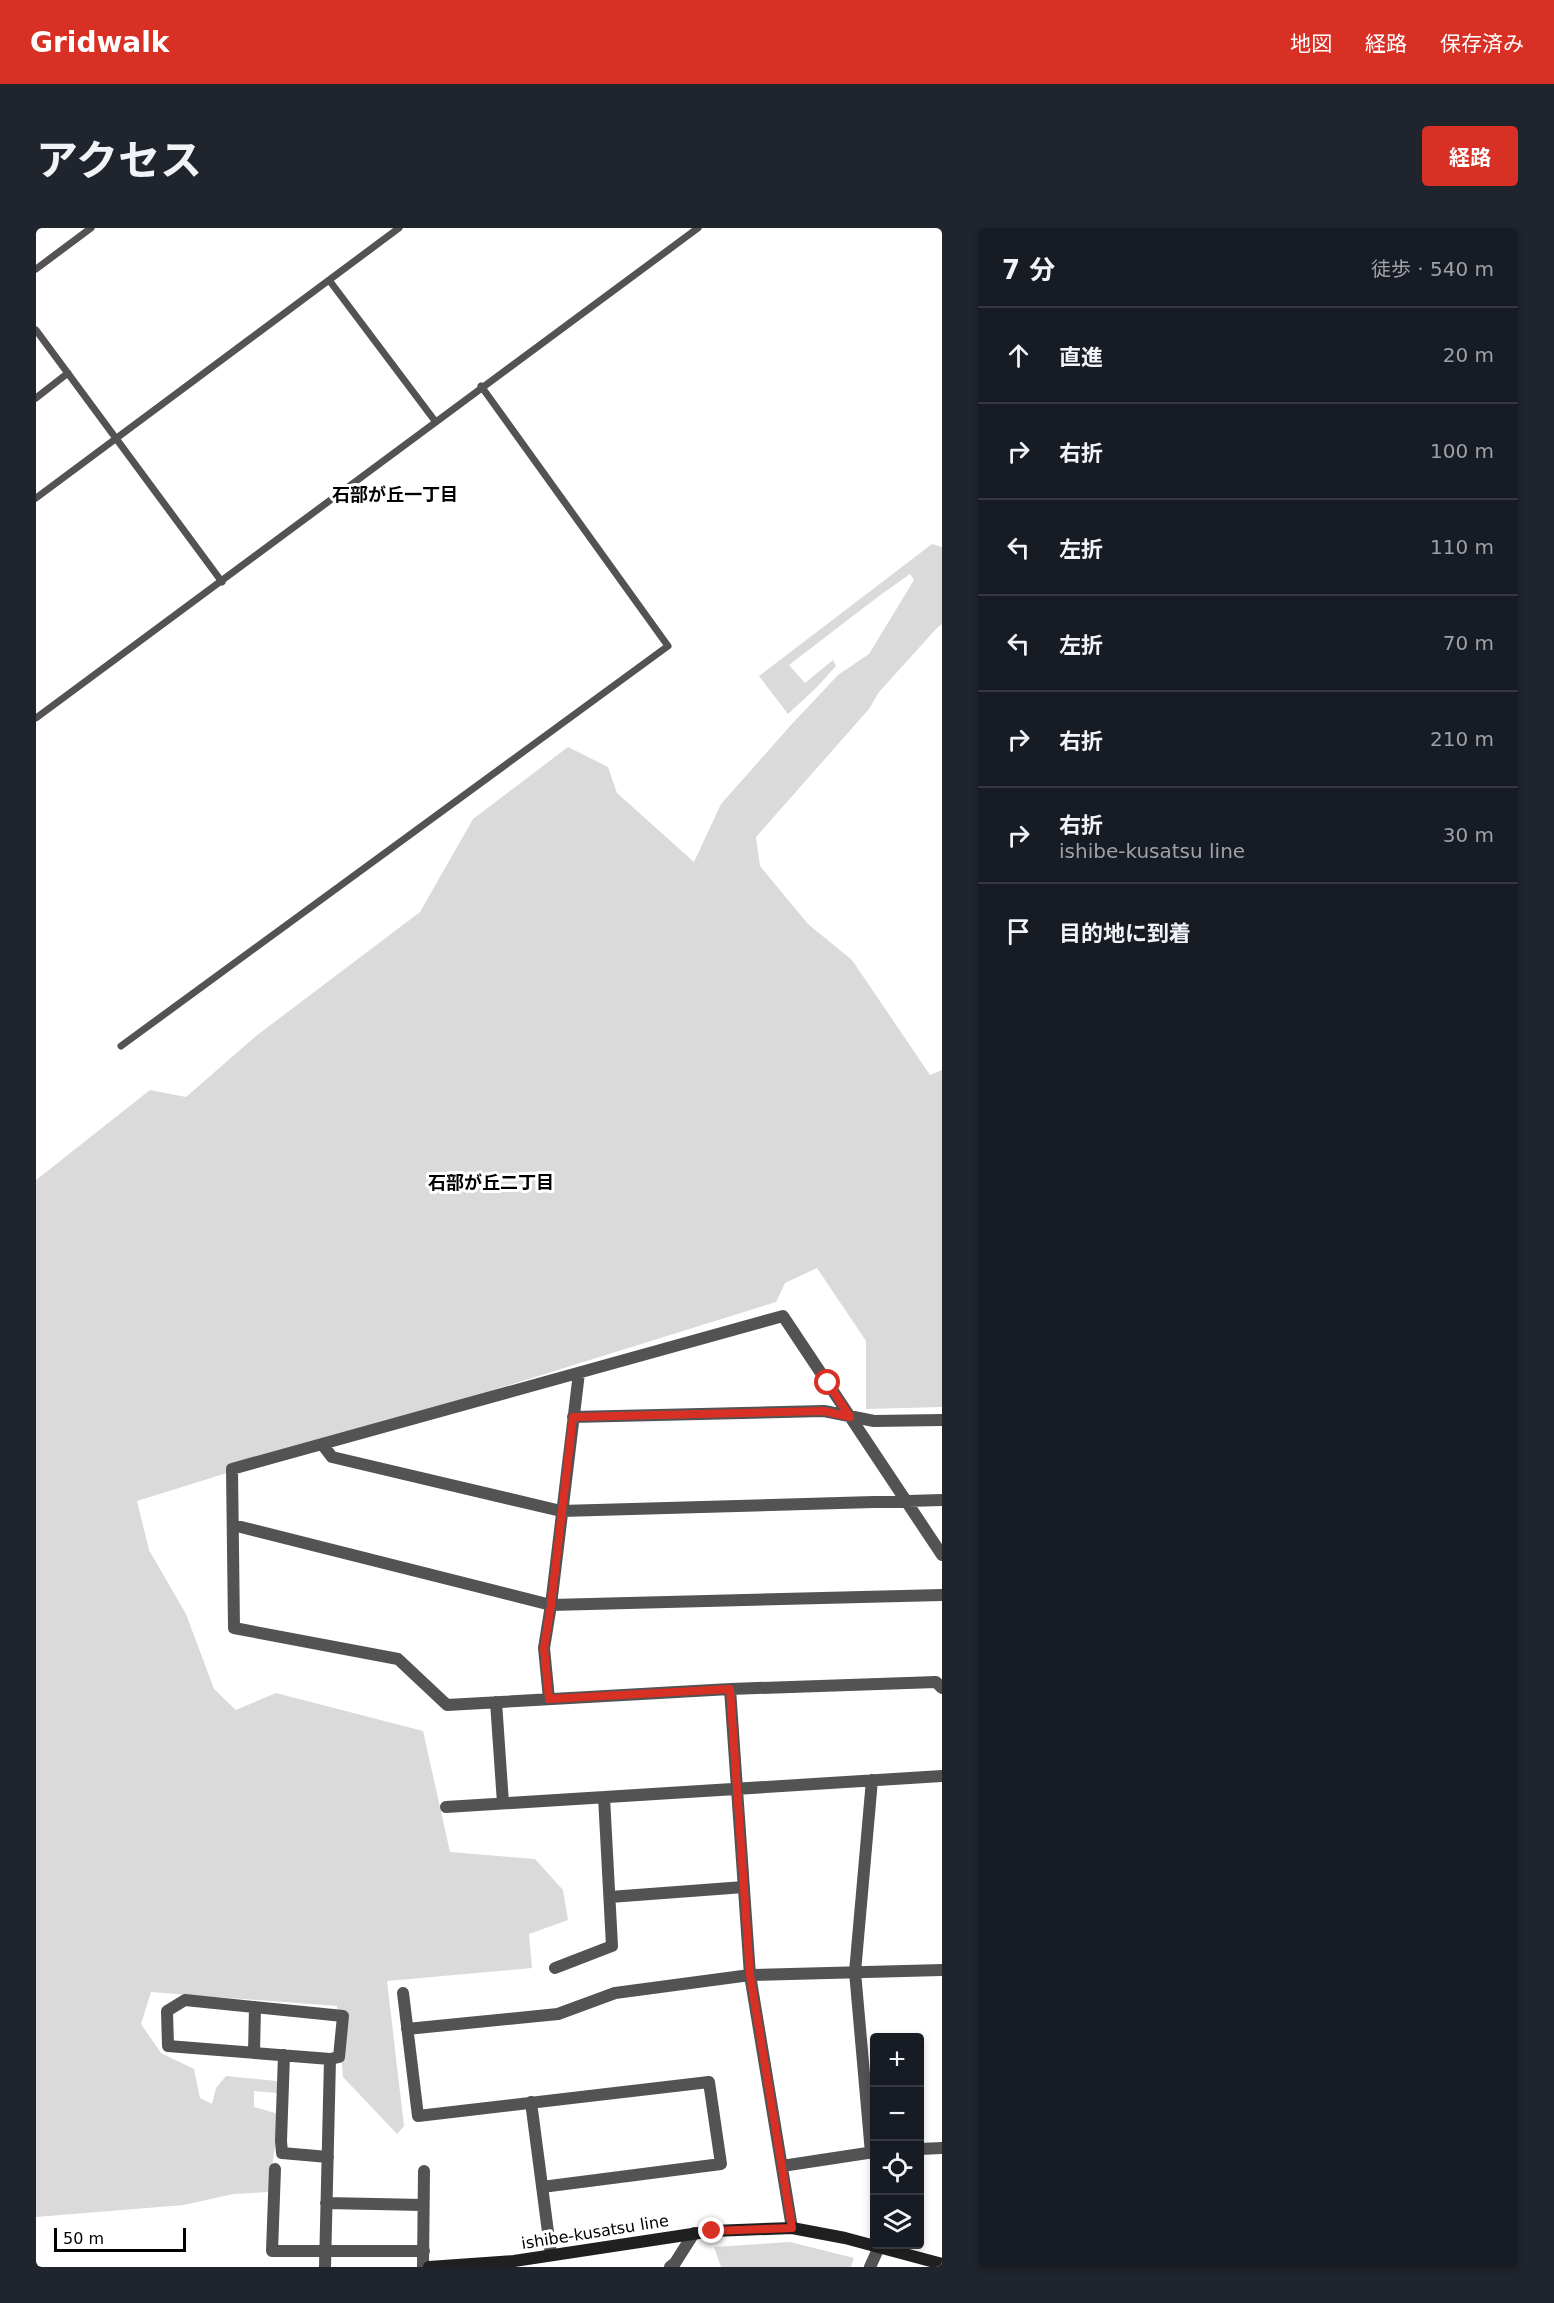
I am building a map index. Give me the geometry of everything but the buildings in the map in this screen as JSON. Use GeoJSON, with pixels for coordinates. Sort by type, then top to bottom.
{"type":"FeatureCollection","features":[{"type":"Feature","properties":{"kind":"main road","name":"ishibe-kusatsu line"},"geometry":{"type":"LineString","coordinates":[[429,2267],[514,2261],[694,2233],[792,2228],[870,2245]]}},
{"type":"Feature","properties":{"kind":"main road","name":"ishibe-kusatsu line"},"geometry":{"type":"LineString","coordinates":[[886,2249],[942,2264]]}},
{"type":"Feature","properties":{"kind":"street"},"geometry":{"type":"LineString","coordinates":[[942,1555],[783,1316],[232,1469],[234,1628],[398,1659],[447,1705],[730,1689],[936,1682],[942,1688]]}},
{"type":"Feature","properties":{"kind":"street"},"geometry":{"type":"LineString","coordinates":[[549,1699],[544,1648],[579,1373]]}},
{"type":"Feature","properties":{"kind":"street"},"geometry":{"type":"LineString","coordinates":[[573,1417],[824,1411],[874,1422],[942,1420]]}},
{"type":"Feature","properties":{"kind":"street"},"geometry":{"type":"LineString","coordinates":[[322,1444],[332,1457],[561,1511],[942,1500]]}},
{"type":"Feature","properties":{"kind":"street"},"geometry":{"type":"LineString","coordinates":[[233,1526],[551,1605],[942,1595]]}},
{"type":"Feature","properties":{"kind":"street"},"geometry":{"type":"LineString","coordinates":[[730,1689],[750,1975],[792,2228]]}},
{"type":"Feature","properties":{"kind":"street"},"geometry":{"type":"LineString","coordinates":[[496,1702],[502,1803]]}},
{"type":"Feature","properties":{"kind":"street"},"geometry":{"type":"LineString","coordinates":[[446,1807],[942,1776]]}},
{"type":"Feature","properties":{"kind":"street"},"geometry":{"type":"LineString","coordinates":[[872,1780],[855,1972],[872,2141]]}},
{"type":"Feature","properties":{"kind":"street"},"geometry":{"type":"LineString","coordinates":[[555,1968],[612,1946],[604,1797]]}},
{"type":"Feature","properties":{"kind":"street"},"geometry":{"type":"LineString","coordinates":[[610,1897],[744,1887]]}},
{"type":"Feature","properties":{"kind":"street"},"geometry":{"type":"LineString","coordinates":[[407,2029],[558,2014],[615,1993],[750,1975],[942,1970]]}},
{"type":"Feature","properties":{"kind":"street"},"geometry":{"type":"LineString","coordinates":[[403,1993],[418,2116],[709,2082],[721,2164],[542,2187]]}},
{"type":"Feature","properties":{"kind":"street"},"geometry":{"type":"LineString","coordinates":[[185,2000],[255,2007],[342,2016],[339,2057],[330,2059],[168,2046],[167,2011],[185,2000]]}},
{"type":"Feature","properties":{"kind":"street"},"geometry":{"type":"LineString","coordinates":[[254,2053],[255,2007]]}},
{"type":"Feature","properties":{"kind":"street"},"geometry":{"type":"LineString","coordinates":[[284,2055],[282,2153],[327,2157]]}},
{"type":"Feature","properties":{"kind":"street"},"geometry":{"type":"LineString","coordinates":[[325,2267],[330,2059]]}},
{"type":"Feature","properties":{"kind":"street"},"geometry":{"type":"LineString","coordinates":[[531,2102],[551,2255]]}},
{"type":"Feature","properties":{"kind":"street"},"geometry":{"type":"LineString","coordinates":[[924,2149],[942,2148]]}},
{"type":"Feature","properties":{"kind":"street"},"geometry":{"type":"LineString","coordinates":[[782,2166],[870,2152]]}},
{"type":"Feature","properties":{"kind":"street"},"geometry":{"type":"LineString","coordinates":[[275,2169],[272,2251],[424,2251]]}},
{"type":"Feature","properties":{"kind":"street"},"geometry":{"type":"LineString","coordinates":[[423,2267],[424,2171]]}},
{"type":"Feature","properties":{"kind":"street"},"geometry":{"type":"LineString","coordinates":[[326,2203],[423,2205]]}},
{"type":"Feature","properties":{"kind":"street"},"geometry":{"type":"LineString","coordinates":[[670,2267],[694,2233]]}},
{"type":"Feature","properties":{"kind":"street"},"geometry":{"type":"LineString","coordinates":[[870,2267],[878,2249]]}},
{"type":"Feature","properties":{"kind":"lane"},"geometry":{"type":"LineString","coordinates":[[36,269],[91,228]]}},
{"type":"Feature","properties":{"kind":"lane"},"geometry":{"type":"LineString","coordinates":[[36,498],[399,228]]}},
{"type":"Feature","properties":{"kind":"lane"},"geometry":{"type":"LineString","coordinates":[[36,717],[222,582],[481,386],[698,228]]}},
{"type":"Feature","properties":{"kind":"lane"},"geometry":{"type":"LineString","coordinates":[[329,280],[435,421]]}},
{"type":"Feature","properties":{"kind":"lane"},"geometry":{"type":"LineString","coordinates":[[36,330],[222,582]]}},
{"type":"Feature","properties":{"kind":"lane"},"geometry":{"type":"LineString","coordinates":[[36,398],[68,373]]}},
{"type":"Feature","properties":{"kind":"lane"},"geometry":{"type":"LineString","coordinates":[[121,1046],[668,646],[481,386]]}},
{"type":"Feature","properties":{"kind":"shaded area"},"geometry":{"type":"Polygon","coordinates":[[[932,544],[942,547],[942,624],[879,692],[869,709],[756,837],[760,866],[808,924],[852,960],[930,1075],[942,1070],[942,1407],[866,1409],[866,1341],[817,1268],[785,1283],[776,1302],[137,1501],[149,1550],[186,1614],[214,1689],[236,1710],[276,1693],[423,1731],[450,1852],[535,1859],[563,1890],[568,1920],[529,1934],[532,1968],[387,1981],[404,2126],[397,2134],[343,2077],[337,2006],[151,1992],[141,2024],[161,2053],[194,2069],[200,2098],[212,2104],[216,2088],[226,2076],[277,2081],[277,2093],[254,2091],[254,2107],[279,2114],[269,2192],[233,2194],[184,2205],[36,2217],[36,1180],[150,1090],[186,1097],[256,1036],[420,912],[473,819],[568,747],[608,767],[617,793],[694,862],[721,804],[838,675],[869,654],[914,580],[910,574],[789,665],[805,683],[833,660],[836,666],[788,714],[759,676],[932,544]]]}},
{"type":"Feature","properties":{"kind":"shaded area"},"geometry":{"type":"Polygon","coordinates":[[[790,2242],[854,2258],[851,2267],[721,2267],[714,2247],[790,2242]]]}},
{"type":"Feature","properties":{"kind":"district","name":"石部が丘一丁目"},"geometry":{"type":"Point","coordinates":[395,494]}},
{"type":"Feature","properties":{"kind":"district","name":"石部が丘二丁目"},"geometry":{"type":"Point","coordinates":[491,1182]}},
{"type":"Feature","properties":{"kind":"route"},"geometry":{"type":"LineString","coordinates":[[712,2231],[792,2228],[750,1975],[730,1689],[549,1699],[544,1648],[573,1417],[824,1411],[850,1417],[828,1383]]}}]}
